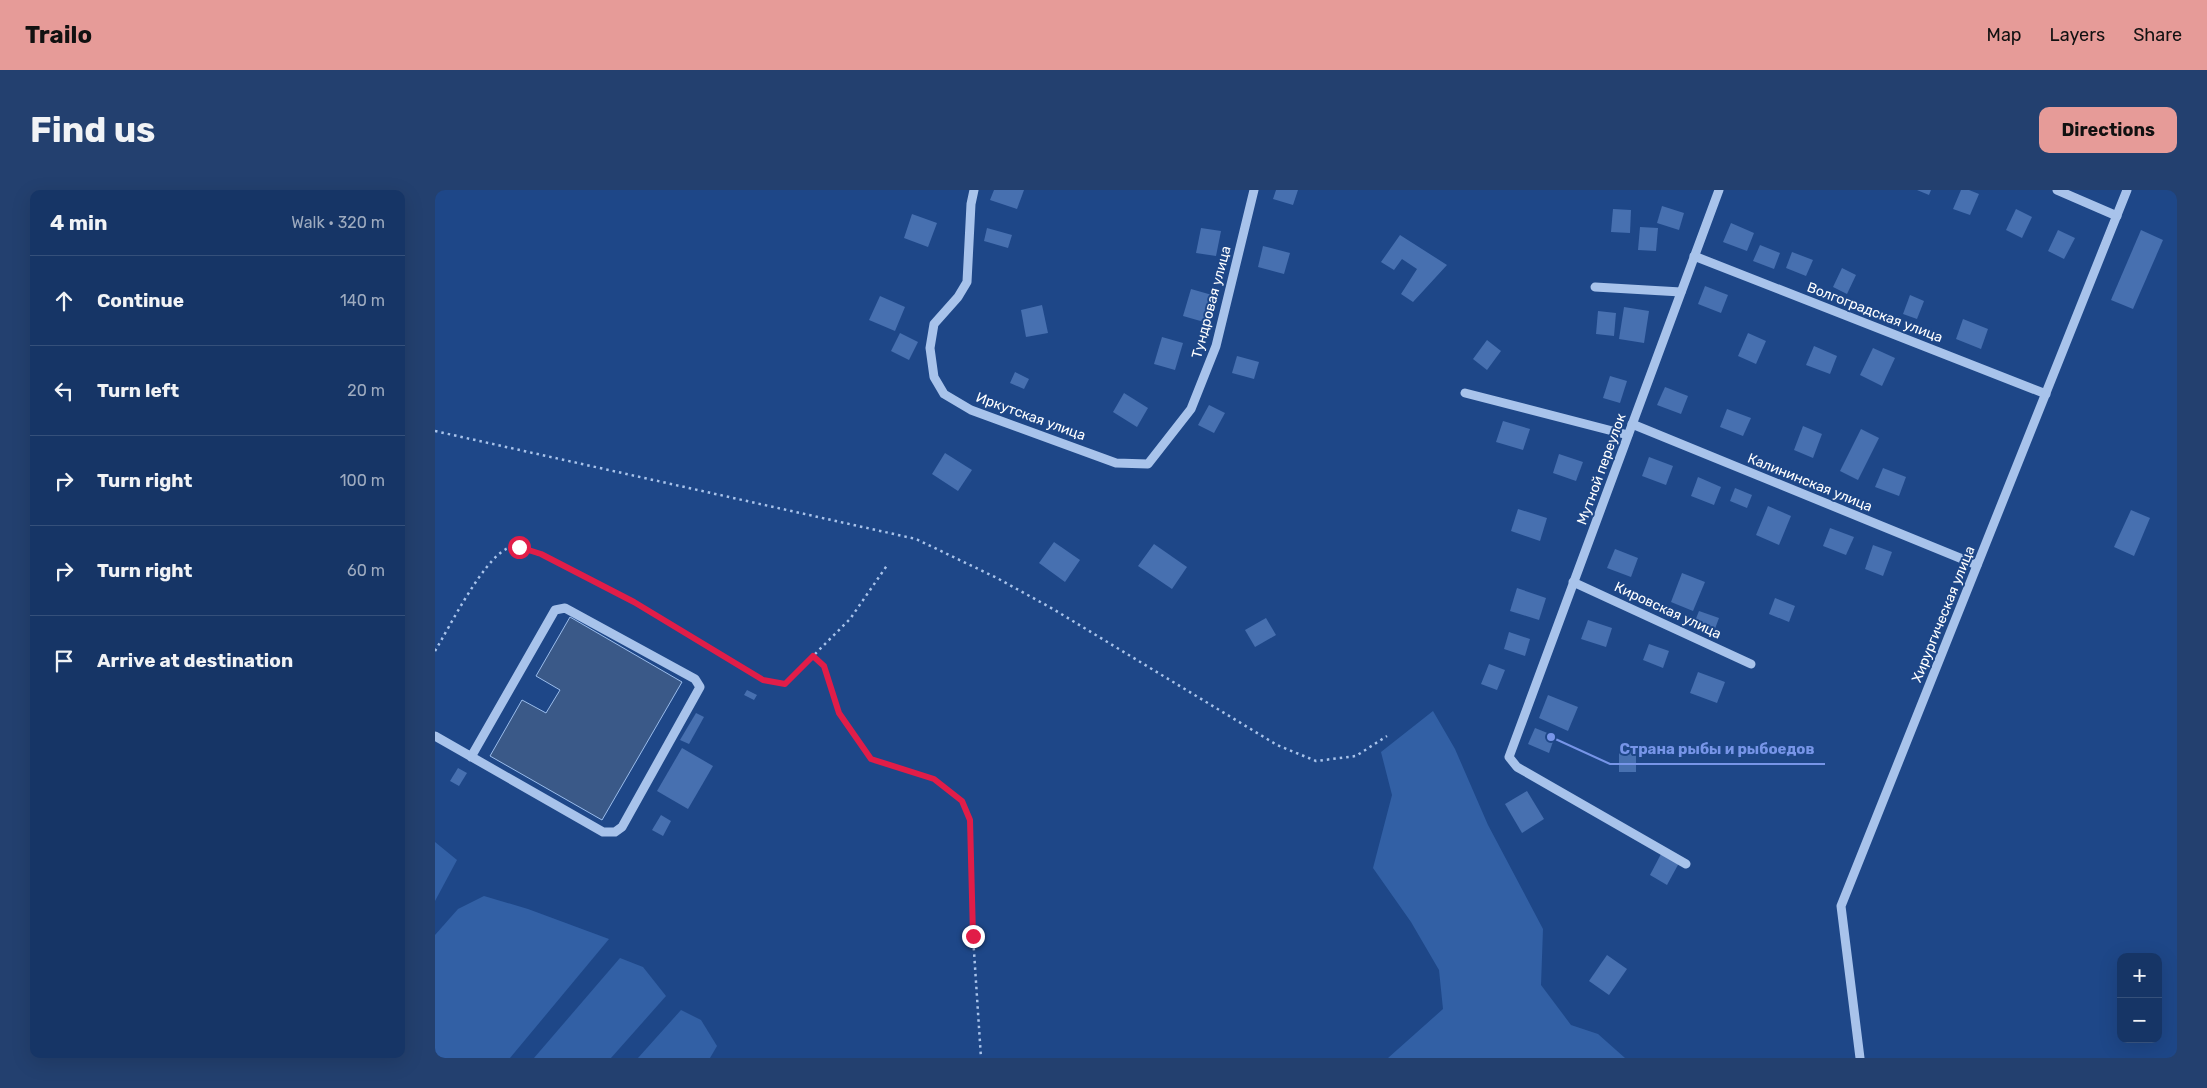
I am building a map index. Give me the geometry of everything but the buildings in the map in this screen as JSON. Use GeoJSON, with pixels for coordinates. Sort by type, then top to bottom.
{"type":"FeatureCollection","features":[{"type":"Feature","properties":{"kind":"street","name":"Иркутская улица"},"geometry":{"type":"LineString","coordinates":[[974,190],[971,204],[967,282],[958,297],[934,324],[930,348],[934,377],[944,394],[971,410],[1116,463],[1148,464]]}},
{"type":"Feature","properties":{"kind":"street","name":"Тундровая улица"},"geometry":{"type":"LineString","coordinates":[[1148,464],[1191,409],[1216,346],[1254,190]]}},
{"type":"Feature","properties":{"kind":"street","name":"Мутной переулок"},"geometry":{"type":"LineString","coordinates":[[1686,864],[1517,767],[1509,757],[1719,190]]}},
{"type":"Feature","properties":{"kind":"street"},"geometry":{"type":"LineString","coordinates":[[2057,190],[2117,216]]}},
{"type":"Feature","properties":{"kind":"street","name":"Хирургическая улица"},"geometry":{"type":"LineString","coordinates":[[1860,1058],[1841,906],[2127,190]]}},
{"type":"Feature","properties":{"kind":"street","name":"Волгоградская улица"},"geometry":{"type":"LineString","coordinates":[[1695,256],[2046,394]]}},
{"type":"Feature","properties":{"kind":"street"},"geometry":{"type":"LineString","coordinates":[[1595,287],[1681,292]]}},
{"type":"Feature","properties":{"kind":"street"},"geometry":{"type":"LineString","coordinates":[[1465,393],[1628,435]]}},
{"type":"Feature","properties":{"kind":"street","name":"Калининская улица"},"geometry":{"type":"LineString","coordinates":[[1632,424],[1977,565]]}},
{"type":"Feature","properties":{"kind":"street","name":"Кировская улица"},"geometry":{"type":"LineString","coordinates":[[1573,582],[1751,664]]}},
{"type":"Feature","properties":{"kind":"street"},"geometry":{"type":"LineString","coordinates":[[435,736],[471,757],[603,832],[615,832],[622,827],[700,688],[695,679],[565,608],[555,610],[471,757]]}},
{"type":"Feature","properties":{"kind":"path"},"geometry":{"type":"LineString","coordinates":[[435,431],[916,539],[997,578],[1277,745],[1316,761],[1356,756],[1387,736]]}},
{"type":"Feature","properties":{"kind":"path"},"geometry":{"type":"LineString","coordinates":[[435,651],[486,567],[506,549],[519,547],[541,554],[634,602],[763,680],[785,684],[850,619],[888,564]]}},
{"type":"Feature","properties":{"kind":"path"},"geometry":{"type":"LineString","coordinates":[[813,656],[824,666],[839,713],[871,759],[934,779],[962,801],[970,820],[973,936],[981,1058]]}},
{"type":"Feature","properties":{"kind":"shaded area"},"geometry":{"type":"Polygon","coordinates":[[[570,617],[682,682],[602,820],[490,756],[522,700],[546,713],[560,690],[536,676],[570,617]]]}},
{"type":"Feature","properties":{"kind":"shaded area"},"geometry":{"type":"Polygon","coordinates":[[[1433,711],[1455,749],[1488,825],[1543,929],[1541,985],[1571,1025],[1598,1034],[1625,1058],[1388,1058],[1443,1009],[1439,970],[1411,922],[1373,868],[1392,795],[1381,752],[1433,711]]]}},
{"type":"Feature","properties":{"kind":"shaded area"},"geometry":{"type":"Polygon","coordinates":[[[435,842],[457,860],[435,901],[435,842]]]}},
{"type":"Feature","properties":{"kind":"shaded area"},"geometry":{"type":"Polygon","coordinates":[[[484,896],[528,909],[609,939],[510,1058],[435,1058],[435,935],[458,909],[484,896]]]}},
{"type":"Feature","properties":{"kind":"shaded area"},"geometry":{"type":"Polygon","coordinates":[[[620,958],[643,967],[666,996],[611,1058],[534,1058],[620,958]]]}},
{"type":"Feature","properties":{"kind":"shaded area"},"geometry":{"type":"Polygon","coordinates":[[[681,1010],[701,1020],[717,1046],[710,1058],[638,1058],[681,1010]]]}},
{"type":"Feature","properties":{"kind":"place","name":"Страна рыбы и рыбоедов"},"geometry":{"type":"Point","coordinates":[1551,737]}},
{"type":"Feature","properties":{"kind":"route"},"geometry":{"type":"LineString","coordinates":[[519,547],[541,554],[634,602],[763,680],[785,684],[813,656],[824,666],[839,713],[871,759],[934,779],[962,801],[970,820],[973,936]]}}]}
